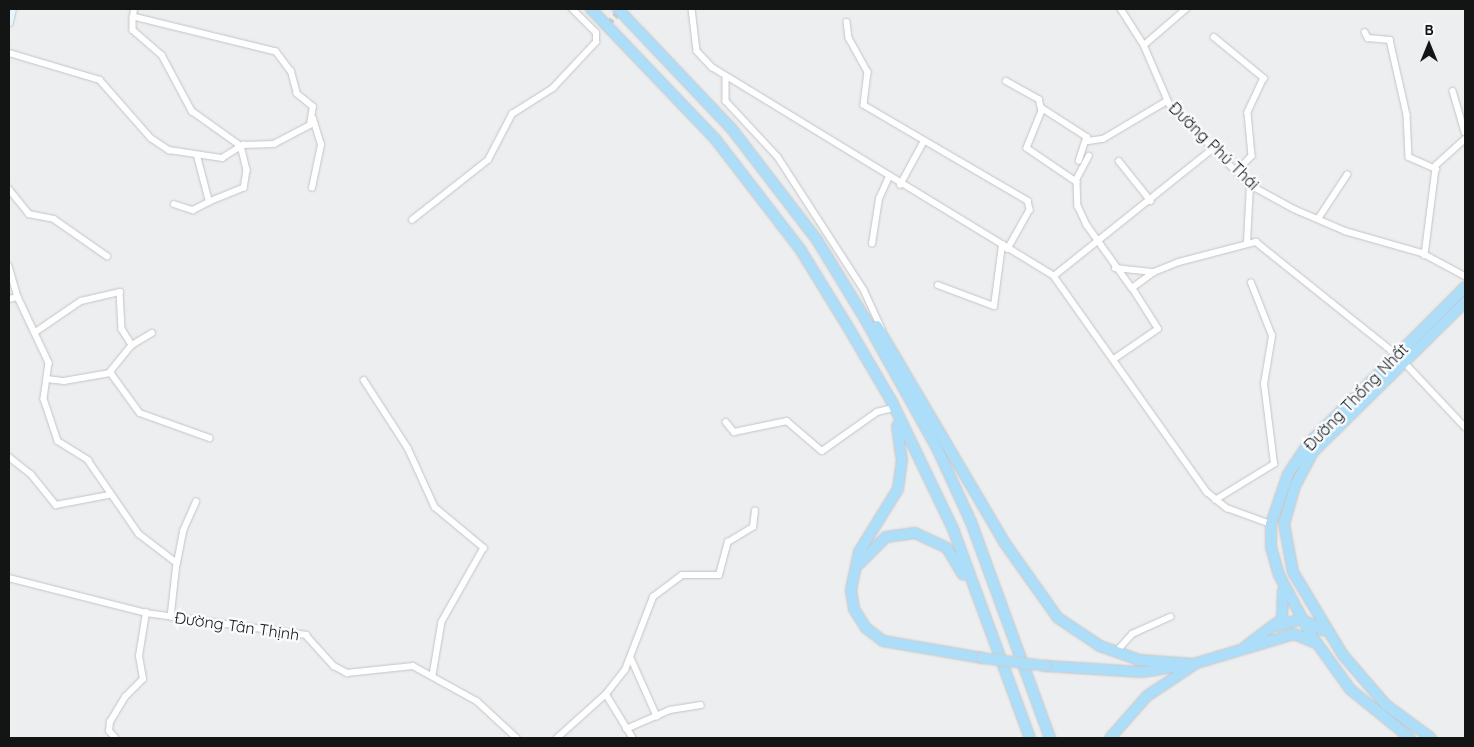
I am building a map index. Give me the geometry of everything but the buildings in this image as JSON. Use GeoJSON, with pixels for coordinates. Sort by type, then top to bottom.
{"type":"FeatureCollection","features":[{"type":"Feature","properties":{"kind":"highway"},"geometry":{"type":"LineString","coordinates":[[591,9],[716,140],[800,250],[848,327],[892,402],[953,529],[1028,738]]}},
{"type":"Feature","properties":{"kind":"highway"},"geometry":{"type":"LineString","coordinates":[[618,9],[731,128],[817,240],[890,347],[1031,584],[1058,618],[1116,652],[1139,660],[1195,664]]}},
{"type":"Feature","properties":{"kind":"highway"},"geometry":{"type":"LineString","coordinates":[[817,240],[937,448],[971,522],[1050,738]]}},
{"type":"Feature","properties":{"kind":"highway","name":"Đường Thống Nhất"},"geometry":{"type":"LineString","coordinates":[[1284,524],[1295,486],[1313,452],[1401,359],[1465,287]]}},
{"type":"Feature","properties":{"kind":"highway","name":"Đường Thống Nhất"},"geometry":{"type":"LineString","coordinates":[[1279,575],[1271,547],[1271,524],[1284,483],[1301,453],[1465,302]]}},
{"type":"Feature","properties":{"kind":"highway"},"geometry":{"type":"LineString","coordinates":[[848,327],[901,437],[898,489],[858,552],[852,573],[854,609],[866,628],[883,641],[982,658],[1046,666],[1142,672],[1195,664],[1242,649],[1301,635],[1320,648]]}},
{"type":"Feature","properties":{"kind":"highway"},"geometry":{"type":"LineString","coordinates":[[1271,524],[1284,524],[1288,554],[1298,582],[1333,640],[1375,694],[1431,738]]}},
{"type":"Feature","properties":{"kind":"highway"},"geometry":{"type":"LineString","coordinates":[[852,573],[874,545],[899,533],[924,536],[946,548],[966,579],[1028,738]]}},
{"type":"Feature","properties":{"kind":"highway"},"geometry":{"type":"LineString","coordinates":[[1279,575],[1301,619],[1320,648],[1355,694],[1410,738]]}},
{"type":"Feature","properties":{"kind":"highway"},"geometry":{"type":"LineString","coordinates":[[1242,649],[1271,628],[1284,611],[1279,575]]}},
{"type":"Feature","properties":{"kind":"highway"},"geometry":{"type":"LineString","coordinates":[[1298,582],[1301,619]]}},
{"type":"Feature","properties":{"kind":"highway"},"geometry":{"type":"LineString","coordinates":[[1278,640],[1301,619]]}},
{"type":"Feature","properties":{"kind":"highway"},"geometry":{"type":"LineString","coordinates":[[1271,628],[1301,619],[1314,623],[1333,640]]}},
{"type":"Feature","properties":{"kind":"highway"},"geometry":{"type":"LineString","coordinates":[[1110,738],[1147,696],[1195,664]]}},
{"type":"Feature","properties":{"kind":"main road"},"geometry":{"type":"LineString","coordinates":[[9,22],[12,9]]}},
{"type":"Feature","properties":{"kind":"street"},"geometry":{"type":"LineString","coordinates":[[134,9],[133,30],[162,55],[192,111],[241,146],[247,170],[244,188],[193,210],[174,204]]}},
{"type":"Feature","properties":{"kind":"street"},"geometry":{"type":"LineString","coordinates":[[572,9],[597,35]]}},
{"type":"Feature","properties":{"kind":"street"},"geometry":{"type":"LineString","coordinates":[[692,9],[698,53],[726,76],[1008,250],[1054,276],[1214,500],[1271,524]]}},
{"type":"Feature","properties":{"kind":"street","name":"Đường Phú Thái"},"geometry":{"type":"LineString","coordinates":[[1122,9],[1144,45],[1167,101],[1216,146],[1250,185],[1318,219],[1425,255],[1465,276]]}},
{"type":"Feature","properties":{"kind":"street"},"geometry":{"type":"LineString","coordinates":[[1144,45],[1186,9]]}},
{"type":"Feature","properties":{"kind":"street"},"geometry":{"type":"LineString","coordinates":[[133,17],[276,52],[291,72],[297,94],[313,107],[312,119],[320,144],[312,188]]}},
{"type":"Feature","properties":{"kind":"street"},"geometry":{"type":"LineString","coordinates":[[847,22],[848,38],[868,72],[863,104],[1028,202],[1030,210],[1008,250]]}},
{"type":"Feature","properties":{"kind":"street"},"geometry":{"type":"LineString","coordinates":[[412,220],[488,160],[512,114],[553,88],[603,30]]}},
{"type":"Feature","properties":{"kind":"street"},"geometry":{"type":"LineString","coordinates":[[1365,32],[1368,38],[1390,40],[1407,115],[1409,157],[1435,166]]}},
{"type":"Feature","properties":{"kind":"street"},"geometry":{"type":"LineString","coordinates":[[1214,37],[1264,78],[1248,113],[1252,156],[1238,171]]}},
{"type":"Feature","properties":{"kind":"street"},"geometry":{"type":"LineString","coordinates":[[9,53],[100,80],[160,146],[197,156],[222,158],[241,146],[274,144],[307,128],[312,119]]}},
{"type":"Feature","properties":{"kind":"street"},"geometry":{"type":"LineString","coordinates":[[726,76],[726,101],[778,157],[864,290],[890,347]]}},
{"type":"Feature","properties":{"kind":"street"},"geometry":{"type":"LineString","coordinates":[[1006,81],[1038,98],[1042,108],[1088,141],[1102,139],[1167,101]]}},
{"type":"Feature","properties":{"kind":"street"},"geometry":{"type":"LineString","coordinates":[[1453,91],[1465,132]]}},
{"type":"Feature","properties":{"kind":"street"},"geometry":{"type":"LineString","coordinates":[[1042,108],[1027,148],[1076,180]]}},
{"type":"Feature","properties":{"kind":"street"},"geometry":{"type":"LineString","coordinates":[[1425,255],[1435,166],[1465,139]]}},
{"type":"Feature","properties":{"kind":"street"},"geometry":{"type":"LineString","coordinates":[[900,184],[924,141]]}},
{"type":"Feature","properties":{"kind":"street"},"geometry":{"type":"LineString","coordinates":[[1079,162],[1088,141]]}},
{"type":"Feature","properties":{"kind":"street"},"geometry":{"type":"LineString","coordinates":[[1054,276],[1099,244],[1216,146]]}},
{"type":"Feature","properties":{"kind":"street"},"geometry":{"type":"LineString","coordinates":[[197,156],[209,202]]}},
{"type":"Feature","properties":{"kind":"street"},"geometry":{"type":"LineString","coordinates":[[1089,156],[1076,180],[1079,208],[1099,244],[1115,268],[1132,288],[1158,330],[1114,359]]}},
{"type":"Feature","properties":{"kind":"street"},"geometry":{"type":"LineString","coordinates":[[1119,161],[1151,201]]}},
{"type":"Feature","properties":{"kind":"street"},"geometry":{"type":"LineString","coordinates":[[1318,219],[1347,174]]}},
{"type":"Feature","properties":{"kind":"street"},"geometry":{"type":"LineString","coordinates":[[872,244],[879,199],[889,177]]}},
{"type":"Feature","properties":{"kind":"street"},"geometry":{"type":"LineString","coordinates":[[1247,242],[1250,185]]}},
{"type":"Feature","properties":{"kind":"street"},"geometry":{"type":"LineString","coordinates":[[9,189],[29,214],[54,219],[107,256]]}},
{"type":"Feature","properties":{"kind":"street"},"geometry":{"type":"LineString","coordinates":[[1132,288],[1154,272],[1247,242],[1256,242],[1401,359],[1465,427]]}},
{"type":"Feature","properties":{"kind":"street"},"geometry":{"type":"LineString","coordinates":[[938,285],[994,306],[1002,245]]}},
{"type":"Feature","properties":{"kind":"street"},"geometry":{"type":"LineString","coordinates":[[9,266],[18,297],[37,331],[49,363],[44,399],[53,432],[64,447],[88,460],[109,495],[147,542],[177,563]]}},
{"type":"Feature","properties":{"kind":"street"},"geometry":{"type":"LineString","coordinates":[[1115,268],[1154,272]]}},
{"type":"Feature","properties":{"kind":"street"},"geometry":{"type":"LineString","coordinates":[[1214,500],[1274,464],[1264,384],[1272,340],[1251,283]]}},
{"type":"Feature","properties":{"kind":"street"},"geometry":{"type":"LineString","coordinates":[[37,331],[81,301],[120,292],[122,329],[132,345]]}},
{"type":"Feature","properties":{"kind":"street"},"geometry":{"type":"LineString","coordinates":[[9,299],[18,297]]}},
{"type":"Feature","properties":{"kind":"street"},"geometry":{"type":"LineString","coordinates":[[47,379],[64,381],[109,373],[132,345],[152,333]]}},
{"type":"Feature","properties":{"kind":"street"},"geometry":{"type":"LineString","coordinates":[[109,373],[140,413],[210,438]]}},
{"type":"Feature","properties":{"kind":"street"},"geometry":{"type":"LineString","coordinates":[[364,380],[408,448],[435,507],[480,540],[484,548],[442,622],[433,675]]}},
{"type":"Feature","properties":{"kind":"street"},"geometry":{"type":"LineString","coordinates":[[726,422],[734,432],[787,421],[822,451],[877,412],[889,410]]}},
{"type":"Feature","properties":{"kind":"street"},"geometry":{"type":"LineString","coordinates":[[9,457],[31,474],[56,505],[109,495]]}},
{"type":"Feature","properties":{"kind":"street"},"geometry":{"type":"LineString","coordinates":[[171,617],[177,563],[183,531],[196,502]]}},
{"type":"Feature","properties":{"kind":"street"},"geometry":{"type":"LineString","coordinates":[[557,738],[606,694],[631,658],[654,597],[682,575],[718,575],[728,542],[753,527],[755,511]]}},
{"type":"Feature","properties":{"kind":"street","name":"Đường Tân Thịnh"},"geometry":{"type":"LineString","coordinates":[[9,578],[146,614],[306,635],[319,644],[334,666],[347,673],[401,665],[433,675],[477,701],[518,738]]}},
{"type":"Feature","properties":{"kind":"street"},"geometry":{"type":"LineString","coordinates":[[115,738],[109,731],[110,722],[125,697],[143,679],[139,656],[146,614]]}},
{"type":"Feature","properties":{"kind":"street"},"geometry":{"type":"LineString","coordinates":[[1116,652],[1132,634],[1170,618]]}},
{"type":"Feature","properties":{"kind":"street"},"geometry":{"type":"LineString","coordinates":[[631,658],[657,716]]}},
{"type":"Feature","properties":{"kind":"street"},"geometry":{"type":"LineString","coordinates":[[606,694],[633,738]]}},
{"type":"Feature","properties":{"kind":"street"},"geometry":{"type":"LineString","coordinates":[[626,729],[657,716],[701,705]]}},
{"type":"Feature","properties":{"kind":"tunnel"},"geometry":{"type":"LineString","coordinates":[[603,30],[621,9]]}}]}
